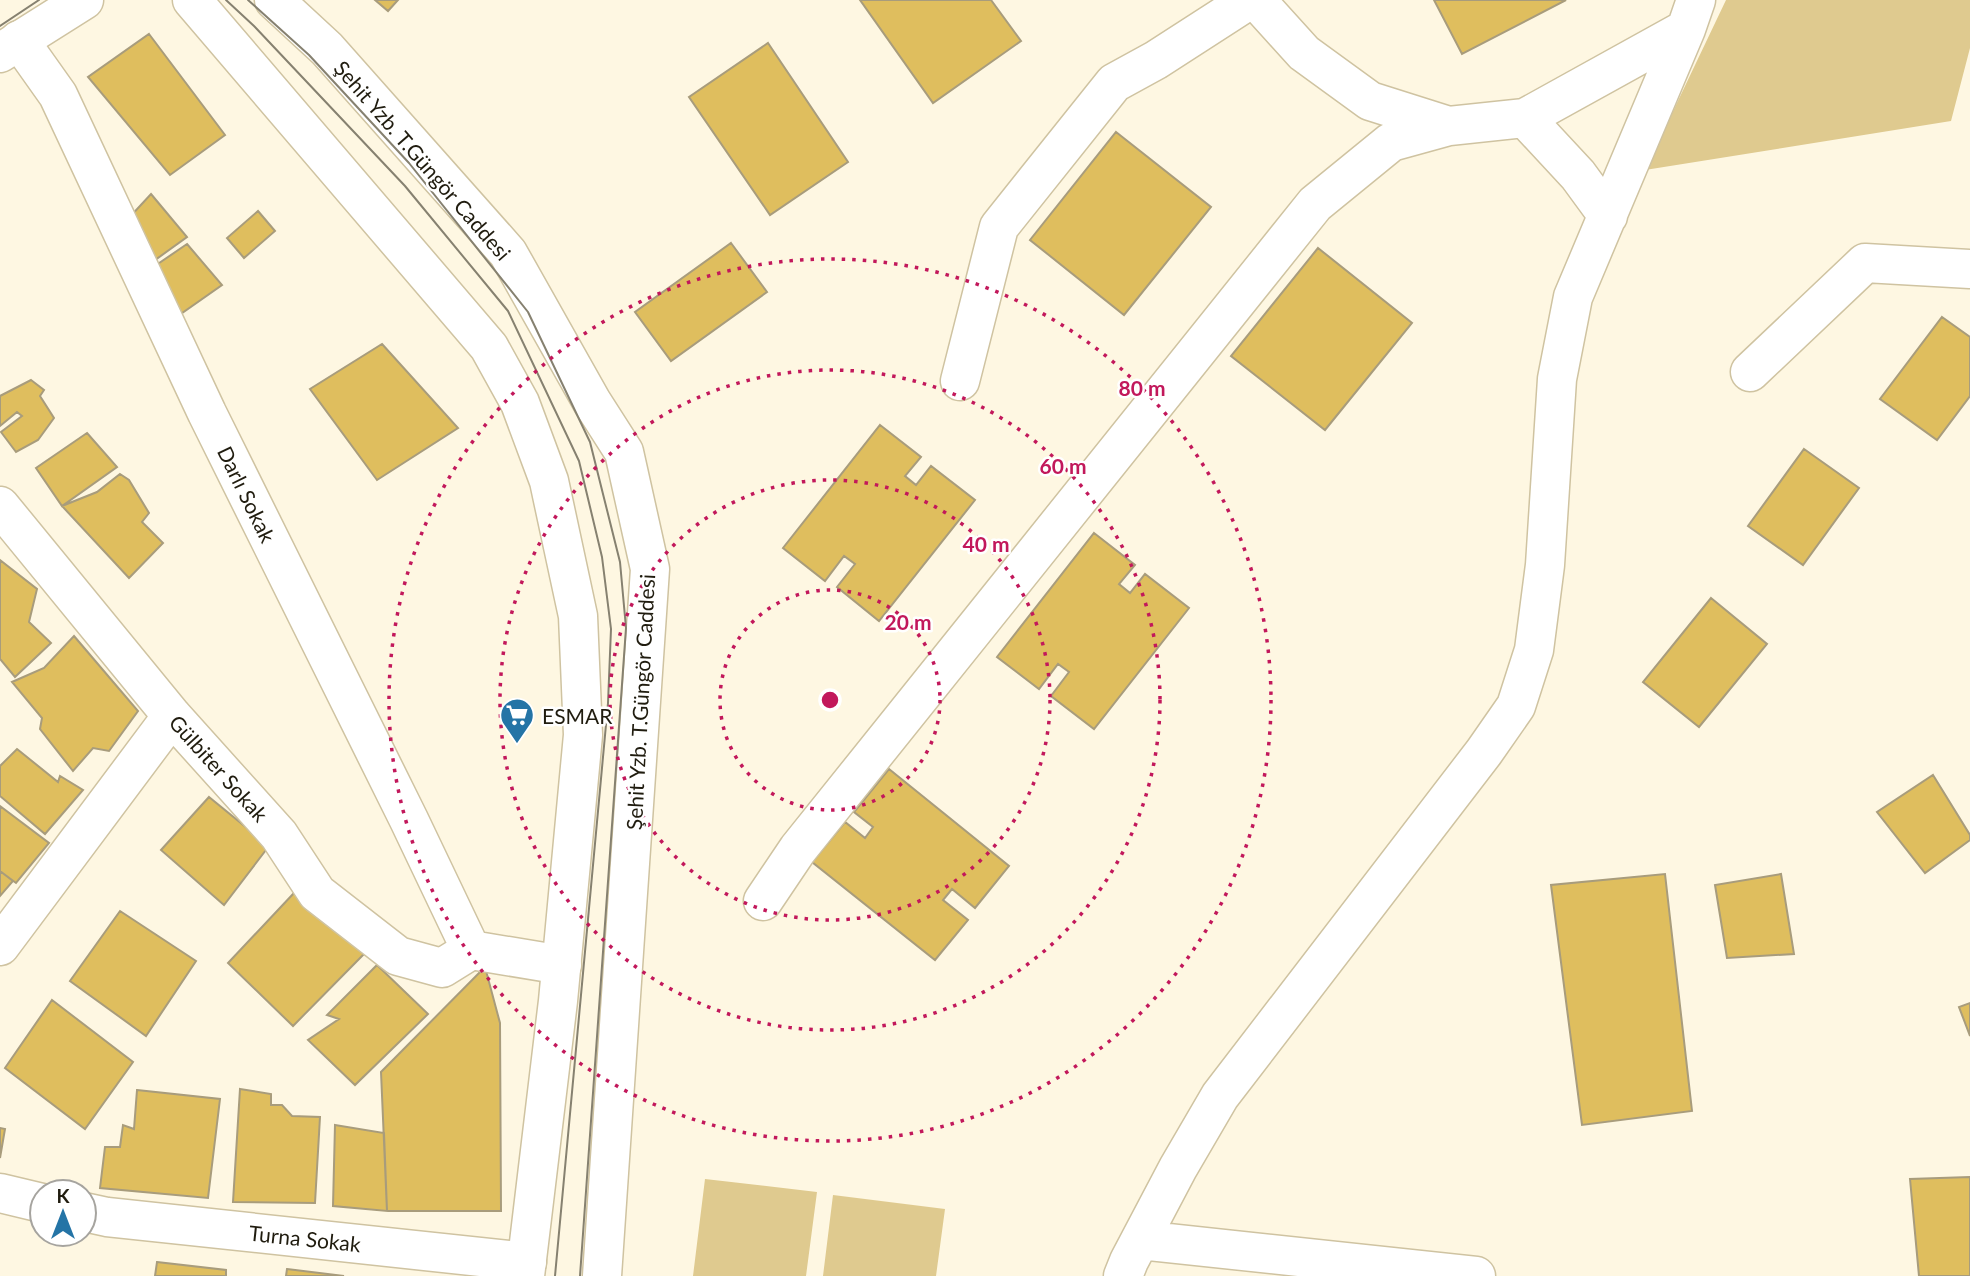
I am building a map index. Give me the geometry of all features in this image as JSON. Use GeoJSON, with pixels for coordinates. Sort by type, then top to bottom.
{"type":"FeatureCollection","features":[{"type":"Feature","properties":{"kind":"street"},"geometry":{"type":"LineString","coordinates":[[10,46],[84,0]]}},
{"type":"Feature","properties":{"kind":"street"},"geometry":{"type":"LineString","coordinates":[[192,0],[489,347],[520,403],[549,481],[578,616],[583,735],[562,965],[526,1269]]}},
{"type":"Feature","properties":{"kind":"street","name":"Şehit Yzb. T.Güngör Caddesi"},"geometry":{"type":"LineString","coordinates":[[274,0],[327,49],[508,253],[592,402],[624,452],[650,569],[602,1276]]}},
{"type":"Feature","properties":{"kind":"street"},"geometry":{"type":"LineString","coordinates":[[960,381],[999,227],[1114,83],[1156,60],[1249,0]]}},
{"type":"Feature","properties":{"kind":"street"},"geometry":{"type":"LineString","coordinates":[[1256,0],[1304,53],[1370,101],[1449,126]]}},
{"type":"Feature","properties":{"kind":"street"},"geometry":{"type":"LineString","coordinates":[[763,901],[798,849],[1315,204],[1391,142],[1449,126],[1525,118],[1691,14]]}},
{"type":"Feature","properties":{"kind":"street"},"geometry":{"type":"LineString","coordinates":[[1123,1276],[1178,1168],[1220,1096],[1460,784],[1516,706],[1534,650],[1544,577],[1557,379],[1573,297],[1691,14]]}},
{"type":"Feature","properties":{"kind":"street","name":"Darlı Sokak"},"geometry":{"type":"LineString","coordinates":[[10,46],[58,95],[207,413],[410,820],[471,950]]}},
{"type":"Feature","properties":{"kind":"street"},"geometry":{"type":"LineString","coordinates":[[1525,118],[1578,175],[1608,216]]}},
{"type":"Feature","properties":{"kind":"street"},"geometry":{"type":"LineString","coordinates":[[1750,372],[1865,263],[1970,269]]}},
{"type":"Feature","properties":{"kind":"street","name":"Gülbiter Sokak"},"geometry":{"type":"LineString","coordinates":[[0,506],[172,716],[279,835],[317,893],[398,956],[442,968],[471,950]]}},
{"type":"Feature","properties":{"kind":"street"},"geometry":{"type":"LineString","coordinates":[[0,946],[172,716]]}},
{"type":"Feature","properties":{"kind":"street"},"geometry":{"type":"LineString","coordinates":[[471,950],[562,965]]}},
{"type":"Feature","properties":{"kind":"street"},"geometry":{"type":"LineString","coordinates":[[0,1194],[28,1200]]}},
{"type":"Feature","properties":{"kind":"street","name":"Turna Sokak"},"geometry":{"type":"LineString","coordinates":[[98,1215],[526,1269]]}},
{"type":"Feature","properties":{"kind":"street"},"geometry":{"type":"LineString","coordinates":[[1140,1240],[1476,1276]]}},
{"type":"Feature","properties":{"kind":"shaded area"},"geometry":{"type":"Polygon","coordinates":[[[1726,0],[1970,0],[1970,48],[1951,121],[1645,170],[1726,0]]]}},
{"type":"Feature","properties":{"kind":"shaded area"},"geometry":{"type":"Polygon","coordinates":[[[705,1179],[817,1192],[806,1276],[693,1276],[705,1179]]]}},
{"type":"Feature","properties":{"kind":"shaded area"},"geometry":{"type":"Polygon","coordinates":[[[833,1195],[945,1209],[936,1276],[823,1276],[833,1195]]]}},
{"type":"Feature","properties":{"kind":"building"},"geometry":{"type":"Polygon","coordinates":[[[375,0],[398,0],[388,11],[375,0]]]}},
{"type":"Feature","properties":{"kind":"building"},"geometry":{"type":"Polygon","coordinates":[[[860,0],[991,0],[1021,41],[933,103],[860,0]]]}},
{"type":"Feature","properties":{"kind":"building"},"geometry":{"type":"Polygon","coordinates":[[[1434,0],[1566,0],[1462,54],[1434,0]]]}},
{"type":"Feature","properties":{"kind":"building"},"geometry":{"type":"Polygon","coordinates":[[[149,34],[225,135],[170,175],[88,77],[149,34]]]}},
{"type":"Feature","properties":{"kind":"building"},"geometry":{"type":"Polygon","coordinates":[[[768,43],[848,162],[770,215],[689,97],[768,43]]]}},
{"type":"Feature","properties":{"kind":"building"},"geometry":{"type":"Polygon","coordinates":[[[1116,132],[1211,207],[1124,315],[1030,240],[1116,132]]]}},
{"type":"Feature","properties":{"kind":"building"},"geometry":{"type":"Polygon","coordinates":[[[151,194],[187,237],[151,263],[127,220],[151,194]]]}},
{"type":"Feature","properties":{"kind":"building"},"geometry":{"type":"Polygon","coordinates":[[[258,211],[275,231],[244,258],[227,238],[258,211]]]}},
{"type":"Feature","properties":{"kind":"building"},"geometry":{"type":"Polygon","coordinates":[[[731,243],[767,292],[671,361],[635,312],[731,243]]]}},
{"type":"Feature","properties":{"kind":"building"},"geometry":{"type":"Polygon","coordinates":[[[187,244],[222,285],[175,318],[149,270],[187,244]]]}},
{"type":"Feature","properties":{"kind":"building"},"geometry":{"type":"Polygon","coordinates":[[[1318,248],[1412,323],[1325,430],[1231,356],[1318,248]]]}},
{"type":"Feature","properties":{"kind":"building"},"geometry":{"type":"Polygon","coordinates":[[[1942,317],[1970,337],[1970,396],[1937,440],[1880,399],[1942,317]]]}},
{"type":"Feature","properties":{"kind":"building"},"geometry":{"type":"Polygon","coordinates":[[[382,344],[458,428],[377,480],[310,389],[382,344]]]}},
{"type":"Feature","properties":{"kind":"building"},"geometry":{"type":"Polygon","coordinates":[[[31,380],[44,390],[40,396],[54,418],[38,440],[16,452],[1,432],[22,416],[17,412],[0,426],[0,396],[31,380]]]}},
{"type":"Feature","properties":{"kind":"building"},"geometry":{"type":"Polygon","coordinates":[[[880,425],[921,457],[905,476],[916,485],[931,466],[975,500],[879,621],[837,587],[855,564],[844,556],[825,581],[783,548],[880,425]]]}},
{"type":"Feature","properties":{"kind":"building"},"geometry":{"type":"Polygon","coordinates":[[[87,433],[117,467],[62,506],[36,468],[87,433]]]}},
{"type":"Feature","properties":{"kind":"building"},"geometry":{"type":"Polygon","coordinates":[[[1804,449],[1859,488],[1803,565],[1748,526],[1804,449]]]}},
{"type":"Feature","properties":{"kind":"building"},"geometry":{"type":"Polygon","coordinates":[[[120,474],[129,480],[149,513],[142,522],[163,543],[129,578],[62,506],[97,492],[120,474]]]}},
{"type":"Feature","properties":{"kind":"building"},"geometry":{"type":"Polygon","coordinates":[[[1094,533],[1135,565],[1119,584],[1130,593],[1145,574],[1189,608],[1094,729],[1051,696],[1069,672],[1058,664],[1039,689],[997,657],[1094,533]]]}},
{"type":"Feature","properties":{"kind":"building"},"geometry":{"type":"Polygon","coordinates":[[[0,560],[37,589],[29,622],[51,643],[15,677],[0,659],[0,560]]]}},
{"type":"Feature","properties":{"kind":"building"},"geometry":{"type":"Polygon","coordinates":[[[1711,598],[1767,644],[1699,727],[1643,682],[1711,598]]]}},
{"type":"Feature","properties":{"kind":"building"},"geometry":{"type":"Polygon","coordinates":[[[74,636],[138,711],[109,751],[93,748],[73,771],[40,729],[42,718],[12,682],[44,668],[74,636]]]}},
{"type":"Feature","properties":{"kind":"building"},"geometry":{"type":"Polygon","coordinates":[[[17,749],[58,782],[60,776],[83,790],[45,834],[0,796],[0,766],[17,749]]]}},
{"type":"Feature","properties":{"kind":"building"},"geometry":{"type":"Polygon","coordinates":[[[889,769],[1009,866],[975,908],[952,889],[943,900],[968,920],[935,960],[812,862],[845,822],[865,838],[873,827],[854,812],[889,769]]]}},
{"type":"Feature","properties":{"kind":"building"},"geometry":{"type":"Polygon","coordinates":[[[1933,775],[1970,835],[1970,840],[1925,873],[1877,812],[1933,775]]]}},
{"type":"Feature","properties":{"kind":"building"},"geometry":{"type":"Polygon","coordinates":[[[209,797],[269,846],[224,905],[161,850],[209,797]]]}},
{"type":"Feature","properties":{"kind":"building"},"geometry":{"type":"Polygon","coordinates":[[[0,806],[49,843],[16,883],[0,871],[0,806]]]}},
{"type":"Feature","properties":{"kind":"building"},"geometry":{"type":"Polygon","coordinates":[[[0,871],[13,881],[0,896],[0,871]]]}},
{"type":"Feature","properties":{"kind":"building"},"geometry":{"type":"Polygon","coordinates":[[[1665,874],[1692,1111],[1582,1125],[1551,885],[1665,874]]]}},
{"type":"Feature","properties":{"kind":"building"},"geometry":{"type":"Polygon","coordinates":[[[1781,874],[1794,954],[1727,958],[1715,885],[1781,874]]]}},
{"type":"Feature","properties":{"kind":"building"},"geometry":{"type":"Polygon","coordinates":[[[294,893],[364,954],[293,1026],[228,963],[294,893]]]}},
{"type":"Feature","properties":{"kind":"building"},"geometry":{"type":"Polygon","coordinates":[[[120,911],[196,961],[146,1036],[70,981],[120,911]]]}},
{"type":"Feature","properties":{"kind":"building"},"geometry":{"type":"Polygon","coordinates":[[[377,965],[428,1014],[355,1085],[308,1040],[339,1019],[327,1015],[377,965]]]}},
{"type":"Feature","properties":{"kind":"building"},"geometry":{"type":"Polygon","coordinates":[[[485,967],[500,1023],[501,1211],[387,1211],[381,1072],[485,967]]]}},
{"type":"Feature","properties":{"kind":"building"},"geometry":{"type":"Polygon","coordinates":[[[52,1000],[133,1062],[85,1129],[5,1068],[52,1000]]]}},
{"type":"Feature","properties":{"kind":"building"},"geometry":{"type":"Polygon","coordinates":[[[1970,1003],[1970,1036],[1959,1007],[1970,1003]]]}},
{"type":"Feature","properties":{"kind":"building"},"geometry":{"type":"Polygon","coordinates":[[[240,1089],[271,1094],[271,1105],[282,1105],[292,1116],[320,1117],[315,1203],[233,1202],[240,1089]]]}},
{"type":"Feature","properties":{"kind":"building"},"geometry":{"type":"Polygon","coordinates":[[[137,1090],[220,1099],[208,1198],[100,1188],[105,1147],[120,1147],[123,1125],[134,1129],[137,1090]]]}},
{"type":"Feature","properties":{"kind":"building"},"geometry":{"type":"Polygon","coordinates":[[[335,1125],[384,1133],[387,1211],[333,1206],[335,1125]]]}},
{"type":"Feature","properties":{"kind":"building"},"geometry":{"type":"Polygon","coordinates":[[[0,1128],[5,1129],[0,1158],[0,1128]]]}},
{"type":"Feature","properties":{"kind":"building"},"geometry":{"type":"Polygon","coordinates":[[[1970,1177],[1970,1276],[1919,1276],[1910,1179],[1970,1177]]]}},
{"type":"Feature","properties":{"kind":"building"},"geometry":{"type":"Polygon","coordinates":[[[157,1262],[226,1270],[226,1276],[155,1276],[157,1262]]]}},
{"type":"Feature","properties":{"kind":"building"},"geometry":{"type":"Polygon","coordinates":[[[287,1269],[344,1276],[286,1276],[287,1269]]]}},
{"type":"Feature","properties":{"kind":"tram line"},"geometry":{"type":"LineString","coordinates":[[0,26],[39,0]]}},
{"type":"Feature","properties":{"kind":"tram line"},"geometry":{"type":"LineString","coordinates":[[226,0],[254,26],[405,186],[508,311],[579,461],[602,557],[611,629],[608,703],[555,1276]]}},
{"type":"Feature","properties":{"kind":"tram line"},"geometry":{"type":"LineString","coordinates":[[248,0],[309,55],[409,163],[528,312],[590,442],[620,562],[626,628],[580,1276]]}},
{"type":"Feature","properties":{"kind":"place","name":"ESMAR"},"geometry":{"type":"Point","coordinates":[517,745]}}]}
